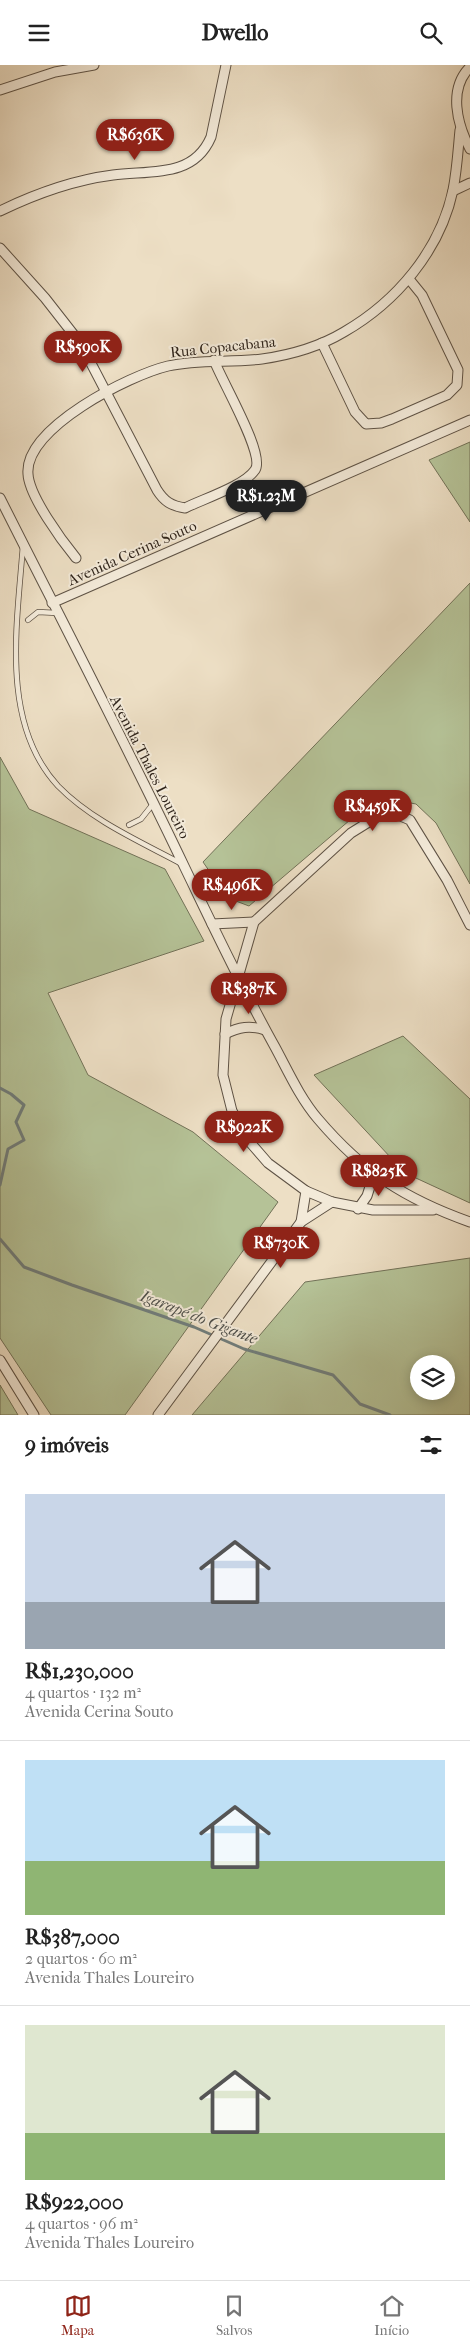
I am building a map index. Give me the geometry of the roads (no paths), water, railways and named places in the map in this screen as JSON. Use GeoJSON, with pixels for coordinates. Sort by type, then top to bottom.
{"type":"FeatureCollection","features":[{"type":"Feature","properties":{"kind":"street"},"geometry":{"type":"LineString","coordinates":[[0,90],[55,72],[94,65]]}},
{"type":"Feature","properties":{"kind":"street"},"geometry":{"type":"LineString","coordinates":[[0,211],[52,189],[112,175],[178,167],[195,159],[208,146],[211,137],[226,65]]}},
{"type":"Feature","properties":{"kind":"street"},"geometry":{"type":"LineString","coordinates":[[470,67],[462,74],[456,98],[460,130],[470,149]]}},
{"type":"Feature","properties":{"kind":"street","name":"Rua Copacabana"},"geometry":{"type":"LineString","coordinates":[[76,558],[60,539],[31,486],[28,469],[34,454],[56,426],[81,406],[106,391],[167,367],[214,360],[261,359],[290,354],[322,343],[369,316],[409,279],[434,239],[452,191],[460,130]]}},
{"type":"Feature","properties":{"kind":"street"},"geometry":{"type":"LineString","coordinates":[[452,191],[470,183]]}},
{"type":"Feature","properties":{"kind":"street"},"geometry":{"type":"LineString","coordinates":[[0,248],[45,298],[81,344],[162,498],[174,506],[184,508],[243,481],[256,470],[258,463],[252,440],[225,388],[214,360]]}},
{"type":"Feature","properties":{"kind":"street"},"geometry":{"type":"LineString","coordinates":[[322,343],[355,412],[366,424],[381,423],[447,395],[457,385],[458,370],[422,295],[409,279]]}},
{"type":"Feature","properties":{"kind":"street","name":"Avenida Cerina Souto"},"geometry":{"type":"LineString","coordinates":[[52,603],[470,420]]}},
{"type":"Feature","properties":{"kind":"street","name":"Avenida Thales Loureiro"},"geometry":{"type":"LineString","coordinates":[[0,498],[184,865],[237,979],[300,1093],[316,1117],[347,1151],[388,1185],[436,1210],[470,1223]]}},
{"type":"Feature","properties":{"kind":"street"},"geometry":{"type":"LineString","coordinates":[[436,1210],[358,1209],[332,1202],[306,1191],[268,1163],[248,1140],[232,1111],[223,1075],[229,1032],[226,1019],[254,922],[351,833],[373,817],[392,813],[403,815],[410,820],[419,831],[470,925]]}},
{"type":"Feature","properties":{"kind":"street"},"geometry":{"type":"LineString","coordinates":[[212,925],[254,922]]}},
{"type":"Feature","properties":{"kind":"street"},"geometry":{"type":"LineString","coordinates":[[229,1032],[255,1027],[265,1030]]}},
{"type":"Feature","properties":{"kind":"street"},"geometry":{"type":"LineString","coordinates":[[358,1209],[367,1196],[374,1174]]}},
{"type":"Feature","properties":{"kind":"street"},"geometry":{"type":"LineString","coordinates":[[301,1222],[306,1191]]}},
{"type":"Feature","properties":{"kind":"street"},"geometry":{"type":"LineString","coordinates":[[158,1415],[301,1222],[332,1202]]}},
{"type":"Feature","properties":{"kind":"street"},"geometry":{"type":"LineString","coordinates":[[0,1360],[34,1415]]}},
{"type":"Feature","properties":{"kind":"lane"},"geometry":{"type":"LineString","coordinates":[[23,543],[14,666],[22,727],[37,759],[58,786],[86,809],[114,828],[184,865]]}},
{"type":"Feature","properties":{"kind":"lane"},"geometry":{"type":"LineString","coordinates":[[28,620],[38,612],[57,613]]}},
{"type":"Feature","properties":{"kind":"lane"},"geometry":{"type":"LineString","coordinates":[[129,825],[141,819],[153,804]]}},
{"type":"Feature","properties":{"kind":"waterway","name":"Igarapé do Gigante"},"geometry":{"type":"LineString","coordinates":[[0,1088],[24,1105],[16,1122],[24,1140],[8,1149],[0,1185]]}},
{"type":"Feature","properties":{"kind":"waterway","name":"Igarapé do Gigante"},"geometry":{"type":"LineString","coordinates":[[0,1239],[24,1267],[194,1327],[244,1349],[333,1375],[360,1404],[390,1415]]}}]}
